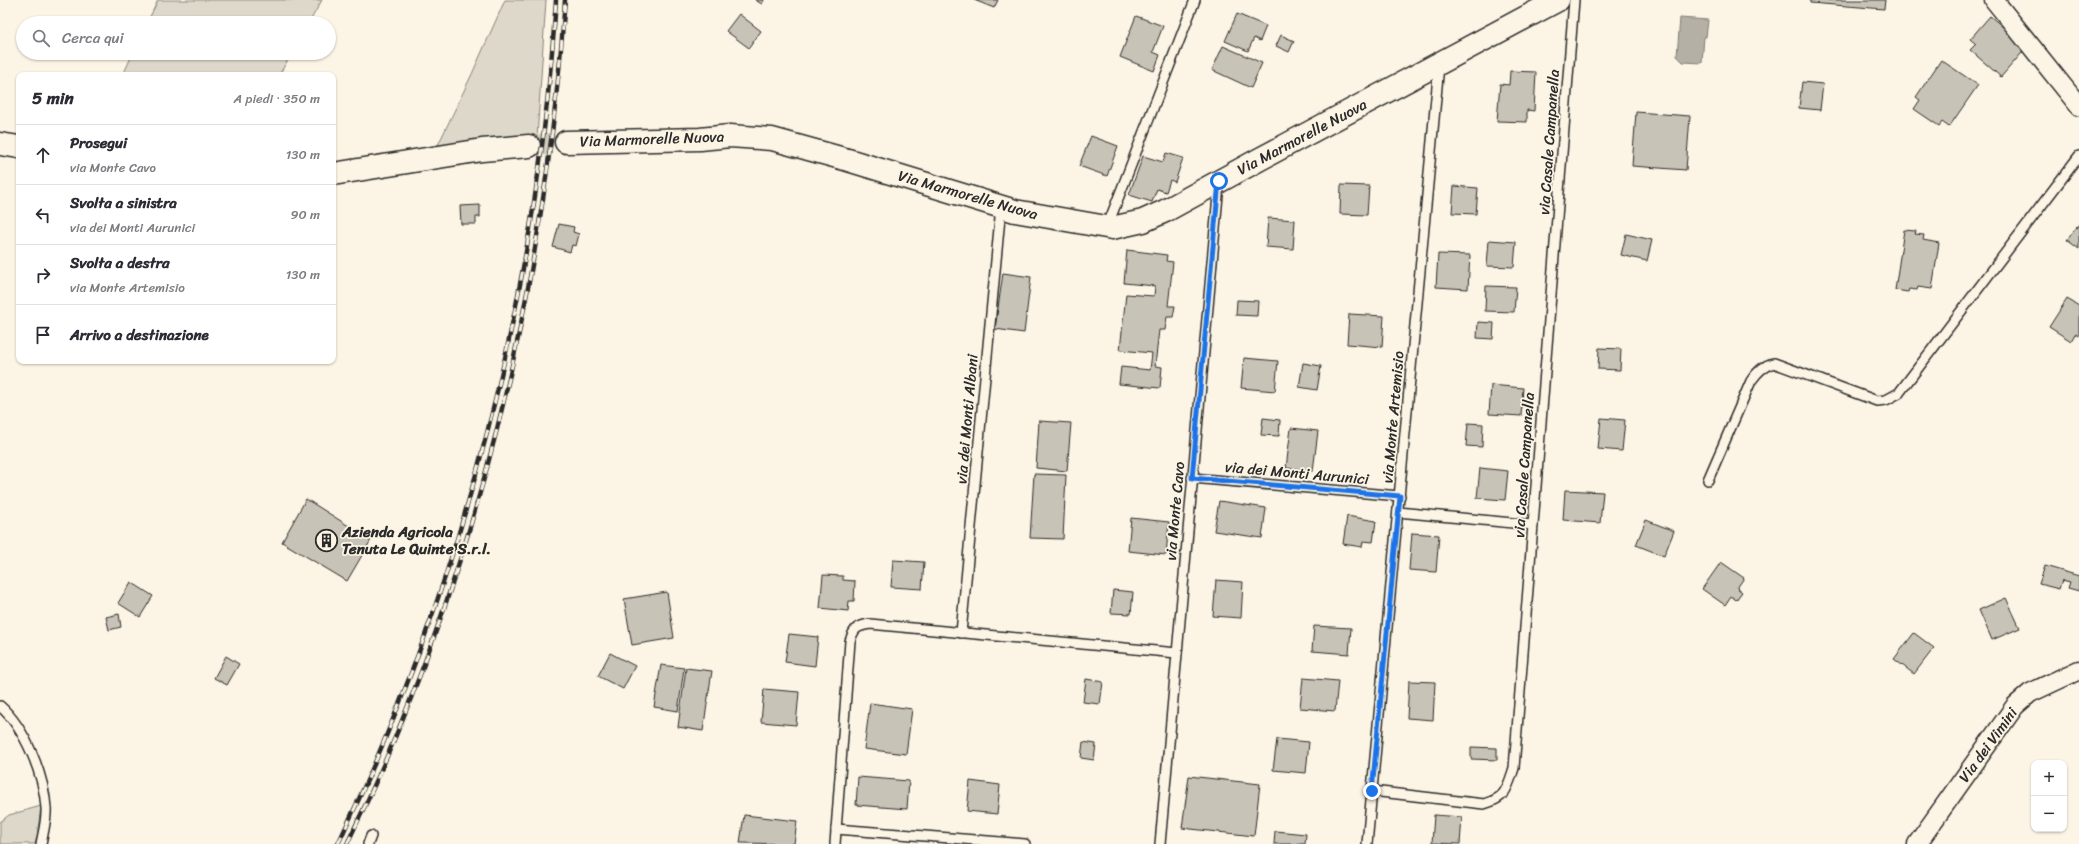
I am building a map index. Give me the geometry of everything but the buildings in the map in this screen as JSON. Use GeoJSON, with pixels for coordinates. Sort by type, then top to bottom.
{"type":"FeatureCollection","features":[{"type":"Feature","properties":{"kind":"street","name":"Via Marmorelle Nuova"},"geometry":{"type":"LineString","coordinates":[[566,142],[700,139],[730,136],[772,139],[856,162],[1001,207],[1107,228],[1129,225],[1143,221],[1165,211],[1558,0]]}},
{"type":"Feature","properties":{"kind":"street"},"geometry":{"type":"LineString","coordinates":[[1994,0],[2079,106]]}},
{"type":"Feature","properties":{"kind":"street"},"geometry":{"type":"LineString","coordinates":[[0,144],[16,147]]}},
{"type":"Feature","properties":{"kind":"street"},"geometry":{"type":"LineString","coordinates":[[336,174],[475,151],[529,146]]}},
{"type":"Feature","properties":{"kind":"street","name":"Via dei Vimini"},"geometry":{"type":"LineString","coordinates":[[1917,844],[2015,706],[2030,693],[2079,670]]}},
{"type":"Feature","properties":{"kind":"lane"},"geometry":{"type":"LineString","coordinates":[[1107,228],[1195,0]]}},
{"type":"Feature","properties":{"kind":"lane","name":"via Casale Campanella"},"geometry":{"type":"LineString","coordinates":[[1372,791],[1484,804],[1497,801],[1507,790],[1514,768],[1574,0]]}},
{"type":"Feature","properties":{"kind":"lane","name":"via Monte Artemisio"},"geometry":{"type":"LineString","coordinates":[[1367,844],[1440,64]]}},
{"type":"Feature","properties":{"kind":"lane"},"geometry":{"type":"LineString","coordinates":[[1708,480],[1751,381],[1767,364],[1774,363],[1877,401],[1886,400],[1899,393],[2079,156]]}},
{"type":"Feature","properties":{"kind":"lane","name":"via Monte Cavo"},"geometry":{"type":"LineString","coordinates":[[1160,844],[1219,181]]}},
{"type":"Feature","properties":{"kind":"lane","name":"via dei Monti Albani"},"geometry":{"type":"LineString","coordinates":[[961,633],[1001,207]]}},
{"type":"Feature","properties":{"kind":"lane","name":"via dei Monti Aurunici"},"geometry":{"type":"LineString","coordinates":[[1192,478],[1400,496]]}},
{"type":"Feature","properties":{"kind":"lane"},"geometry":{"type":"LineString","coordinates":[[1398,512],[1533,525]]}},
{"type":"Feature","properties":{"kind":"lane"},"geometry":{"type":"LineString","coordinates":[[835,844],[850,641],[853,631],[858,626],[870,624],[1177,653]]}},
{"type":"Feature","properties":{"kind":"lane"},"geometry":{"type":"LineString","coordinates":[[0,706],[21,732],[33,757],[42,782],[46,809],[41,844]]}},
{"type":"Feature","properties":{"kind":"lane"},"geometry":{"type":"LineString","coordinates":[[836,829],[1025,844]]}},
{"type":"Feature","properties":{"kind":"shaded area"},"geometry":{"type":"Polygon","coordinates":[[[158,0],[322,0],[313,16],[150,16],[158,0]]]}},
{"type":"Feature","properties":{"kind":"shaded area"},"geometry":{"type":"Polygon","coordinates":[[[505,0],[546,0],[537,138],[488,139],[437,147],[472,74],[505,0]]]}},
{"type":"Feature","properties":{"kind":"shaded area"},"geometry":{"type":"Polygon","coordinates":[[[1680,18],[1708,20],[1706,37],[1704,37],[1702,63],[1683,62],[1677,56],[1680,18]]]}},
{"type":"Feature","properties":{"kind":"shaded area"},"geometry":{"type":"Polygon","coordinates":[[[130,60],[288,60],[281,72],[124,72],[130,60]]]}},
{"type":"Feature","properties":{"kind":"shaded area"},"geometry":{"type":"Polygon","coordinates":[[[41,806],[36,844],[0,844],[0,822],[9,815],[41,806]]]}},
{"type":"Feature","properties":{"kind":"tunnel"},"geometry":{"type":"LineString","coordinates":[[529,146],[566,142]]}},
{"type":"Feature","properties":{"kind":"railway"},"geometry":{"type":"LineString","coordinates":[[338,844],[383,744],[423,642],[457,538],[487,432],[512,326],[532,218],[546,109],[556,0]]}},
{"type":"Feature","properties":{"kind":"railway"},"geometry":{"type":"LineString","coordinates":[[347,844],[392,744],[432,642],[467,538],[496,432],[521,326],[540,218],[555,109],[565,0]]}},
{"type":"Feature","properties":{"kind":"place","name":"Azienda Agricola Tenuta Le Quinte S.r.l."},"geometry":{"type":"Point","coordinates":[326,541]}},
{"type":"Feature","properties":{"kind":"route"},"geometry":{"type":"LineString","coordinates":[[1219,181],[1192,478],[1400,496],[1372,791]]}}]}
